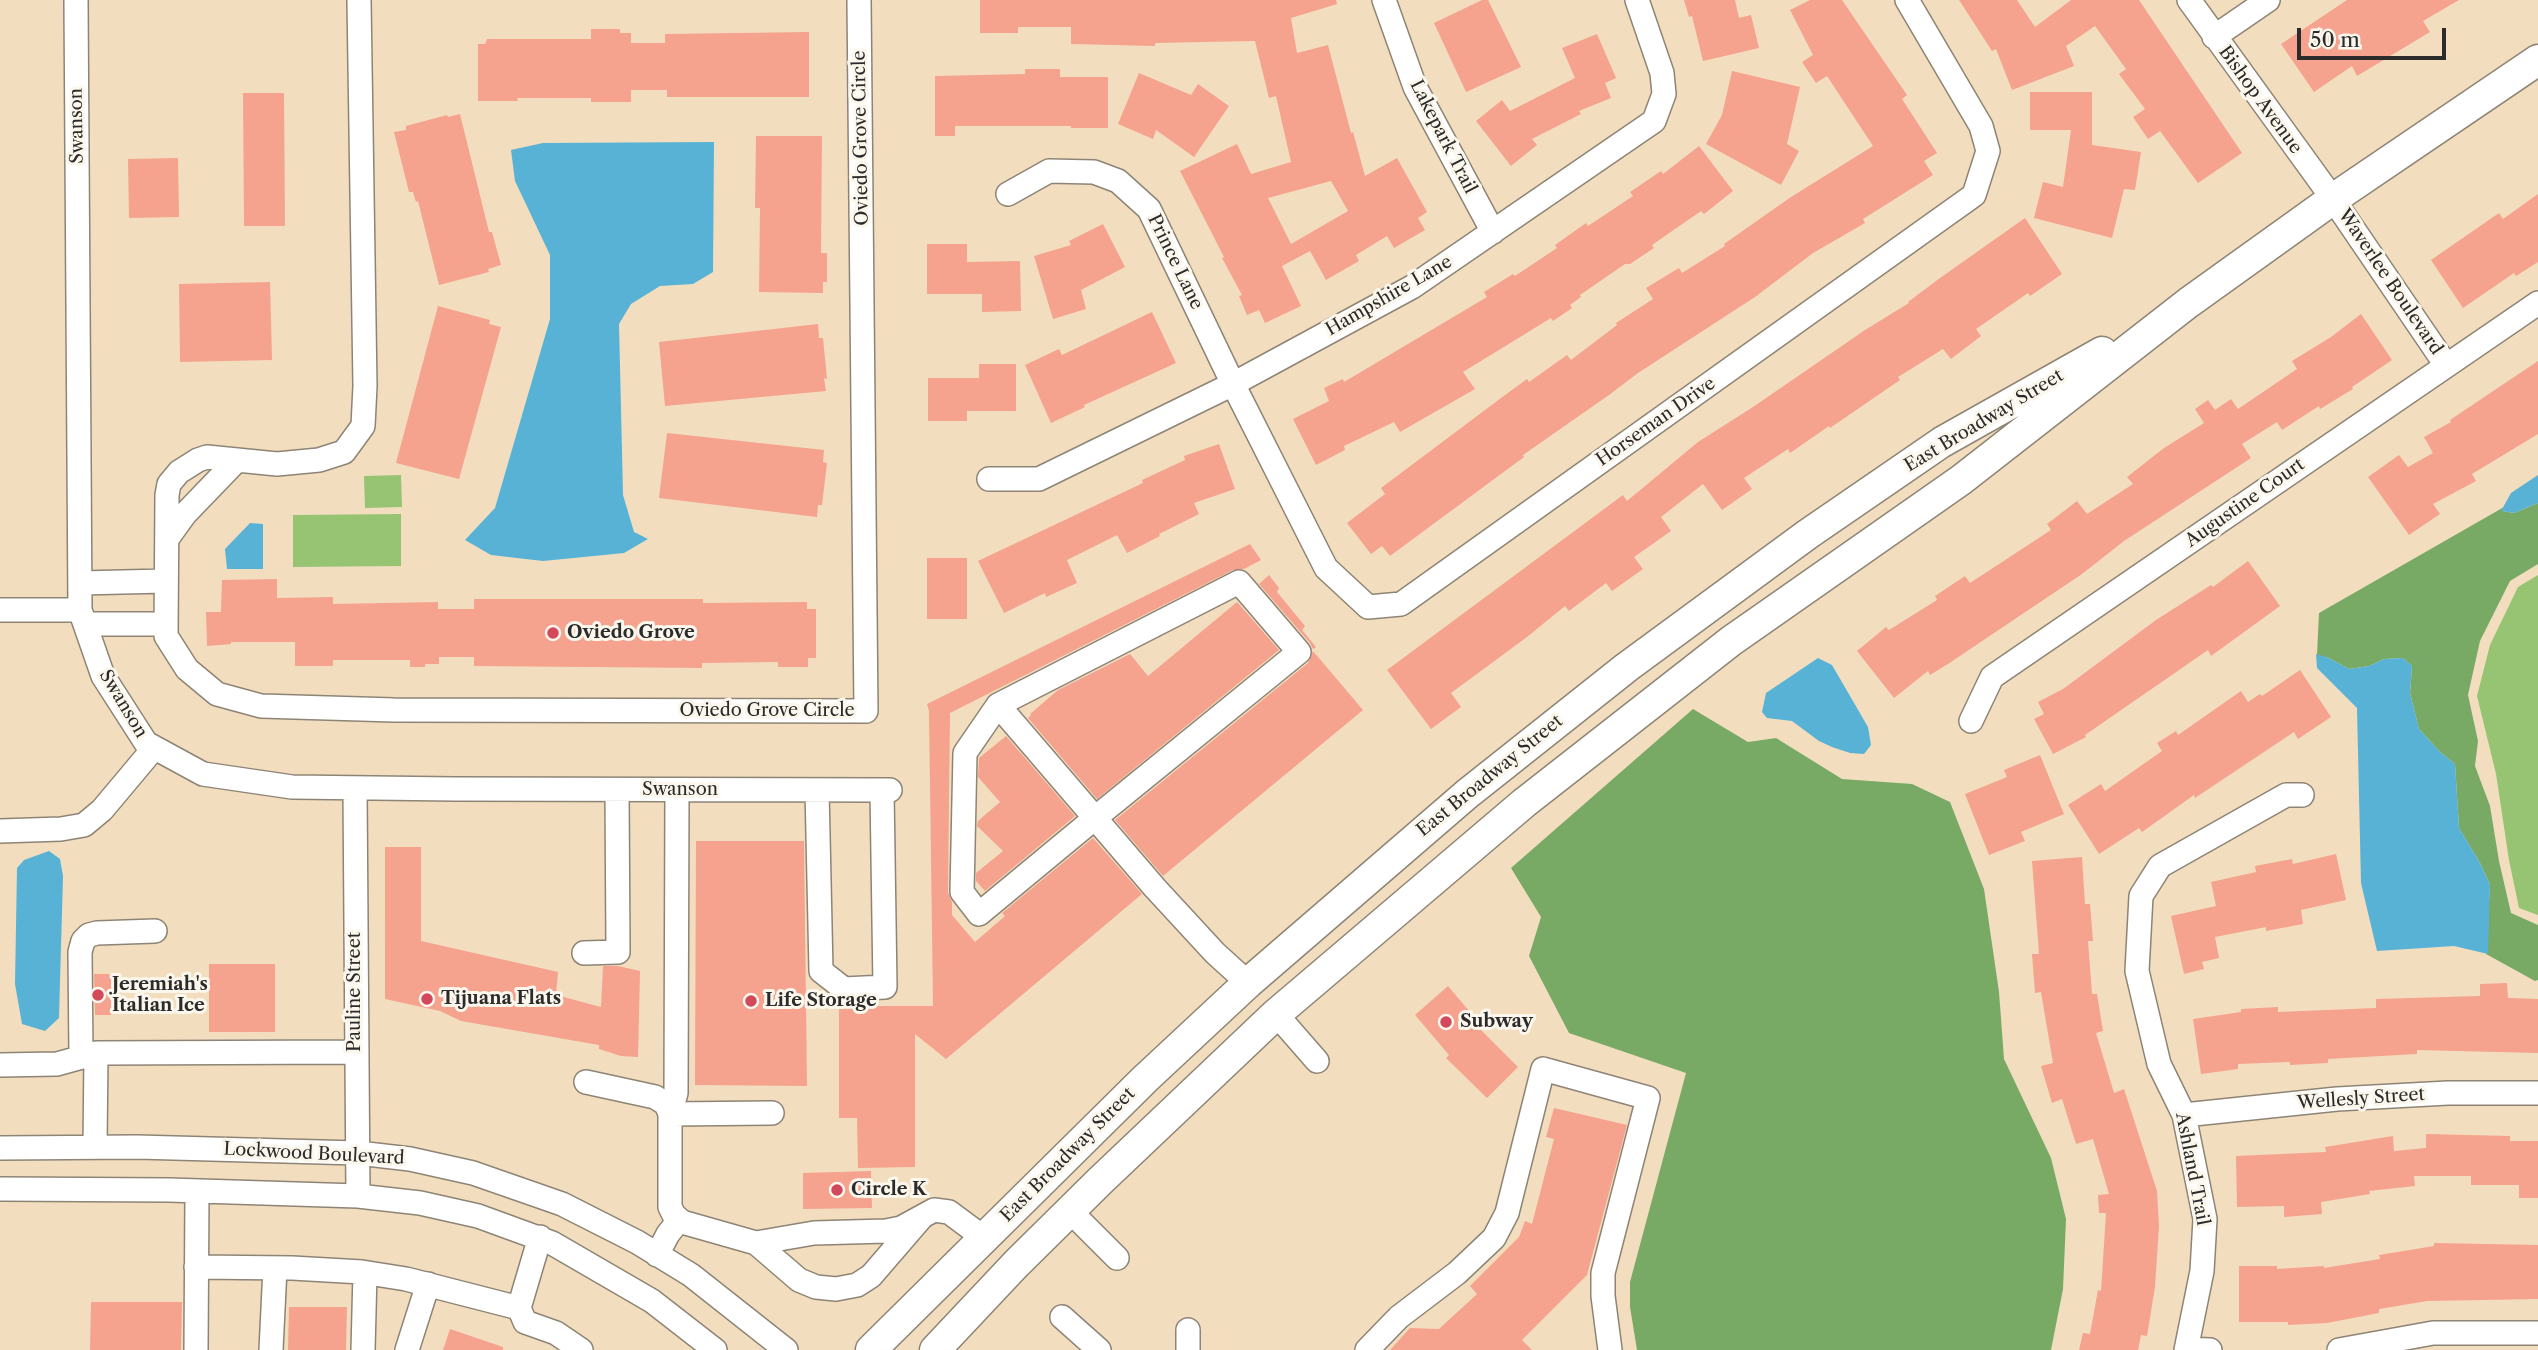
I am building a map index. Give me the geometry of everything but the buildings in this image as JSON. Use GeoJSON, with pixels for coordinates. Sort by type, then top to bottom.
{"type":"FeatureCollection","features":[{"type":"Feature","properties":{"kind":"main road","name":"East Broadway Street"},"geometry":{"type":"LineString","coordinates":[[935,1350],[1070,1211],[1276,1014],[1421,888],[1640,710],[1826,573],[1961,480],[2188,303],[2333,199],[2538,60]]}},
{"type":"Feature","properties":{"kind":"main road","name":"East Broadway Street"},"geometry":{"type":"LineString","coordinates":[[871,1350],[1136,1088],[1248,983],[1467,794],[1573,709],[1722,596],[1942,442],[2188,303]]}},
{"type":"Feature","properties":{"kind":"main road"},"geometry":{"type":"LineString","coordinates":[[1248,983],[1276,1014]]}},
{"type":"Feature","properties":{"kind":"street","name":"Swanson"},"geometry":{"type":"LineString","coordinates":[[76,0],[82,617],[103,676],[146,743],[203,774],[292,787],[886,790],[885,987],[844,989],[821,971],[817,790]]}},
{"type":"Feature","properties":{"kind":"street"},"geometry":{"type":"LineString","coordinates":[[167,539],[185,514],[237,460],[277,464],[319,460],[344,452],[363,426],[365,386],[359,0]]}},
{"type":"Feature","properties":{"kind":"street","name":"Oviedo Grove Circle"},"geometry":{"type":"LineString","coordinates":[[237,460],[207,457],[179,472],[169,484],[166,512],[166,636],[187,669],[217,694],[261,706],[394,710],[866,711],[859,0]]}},
{"type":"Feature","properties":{"kind":"street","name":"Lakepark Trail"},"geometry":{"type":"LineString","coordinates":[[1384,0],[1415,87],[1493,232]]}},
{"type":"Feature","properties":{"kind":"street","name":"Hampshire Lane"},"geometry":{"type":"LineString","coordinates":[[989,480],[1039,479],[1233,384],[1412,287],[1654,121],[1664,94],[1662,73],[1637,0]]}},
{"type":"Feature","properties":{"kind":"street","name":"Horseman Drive"},"geometry":{"type":"LineString","coordinates":[[1233,384],[1326,568],[1368,607],[1401,604],[1974,195],[1988,151],[1981,126],[1907,0]]}},
{"type":"Feature","properties":{"kind":"street","name":"Bishop Avenue"},"geometry":{"type":"LineString","coordinates":[[2189,0],[2333,199]]}},
{"type":"Feature","properties":{"kind":"street"},"geometry":{"type":"LineString","coordinates":[[2214,37],[2268,0]]}},
{"type":"Feature","properties":{"kind":"street","name":"Prince Lane"},"geometry":{"type":"LineString","coordinates":[[1008,194],[1049,172],[1094,172],[1118,181],[1149,209],[1233,384]]}},
{"type":"Feature","properties":{"kind":"street","name":"Waverlee Boulevard"},"geometry":{"type":"LineString","coordinates":[[2333,199],[2446,365]]}},
{"type":"Feature","properties":{"kind":"street","name":"Augustine Court"},"geometry":{"type":"LineString","coordinates":[[1971,721],[1993,677],[2538,303]]}},
{"type":"Feature","properties":{"kind":"street"},"geometry":{"type":"LineString","coordinates":[[80,583],[165,581]]}},
{"type":"Feature","properties":{"kind":"street"},"geometry":{"type":"LineString","coordinates":[[1239,582],[1298,652],[979,914],[962,892],[965,753],[998,705],[1239,582]]}},
{"type":"Feature","properties":{"kind":"street"},"geometry":{"type":"LineString","coordinates":[[0,610],[165,624]]}},
{"type":"Feature","properties":{"kind":"street"},"geometry":{"type":"LineString","coordinates":[[998,705],[1215,953],[1248,983]]}},
{"type":"Feature","properties":{"kind":"street"},"geometry":{"type":"LineString","coordinates":[[0,831],[61,829],[84,825],[102,810],[154,748]]}},
{"type":"Feature","properties":{"kind":"street","name":"Pauline Street"},"geometry":{"type":"LineString","coordinates":[[355,789],[358,1196]]}},
{"type":"Feature","properties":{"kind":"street"},"geometry":{"type":"LineString","coordinates":[[584,953],[618,952],[617,790]]}},
{"type":"Feature","properties":{"kind":"street"},"geometry":{"type":"LineString","coordinates":[[677,790],[676,1093],[670,1114],[670,1207],[674,1215],[682,1222],[756,1243],[799,1280],[816,1287],[836,1289],[857,1285],[871,1276],[909,1227],[934,1210],[949,1212],[985,1238]]}},
{"type":"Feature","properties":{"kind":"street","name":"Ashland Trail"},"geometry":{"type":"LineString","coordinates":[[2187,1349],[2202,1271],[2205,1219],[2184,1115],[2159,1064],[2137,971],[2141,895],[2160,866],[2286,795],[2302,795]]}},
{"type":"Feature","properties":{"kind":"street"},"geometry":{"type":"LineString","coordinates":[[96,1147],[80,952],[83,941],[89,935],[97,933],[155,931]]}},
{"type":"Feature","properties":{"kind":"street"},"geometry":{"type":"LineString","coordinates":[[1276,1014],[1317,1061]]}},
{"type":"Feature","properties":{"kind":"street"},"geometry":{"type":"LineString","coordinates":[[0,1065],[57,1064],[89,1055],[355,1052]]}},
{"type":"Feature","properties":{"kind":"street"},"geometry":{"type":"LineString","coordinates":[[1367,1350],[1399,1318],[1457,1273],[1494,1238],[1507,1213],[1543,1069],[1648,1098],[1603,1273],[1603,1297],[1611,1350]]}},
{"type":"Feature","properties":{"kind":"street"},"geometry":{"type":"LineString","coordinates":[[586,1082],[655,1097],[666,1104],[670,1114]]}},
{"type":"Feature","properties":{"kind":"street","name":"Wellesly Street"},"geometry":{"type":"LineString","coordinates":[[2184,1115],[2351,1098],[2448,1093],[2538,1093]]}},
{"type":"Feature","properties":{"kind":"street"},"geometry":{"type":"LineString","coordinates":[[670,1114],[772,1113]]}},
{"type":"Feature","properties":{"kind":"street","name":"Lockwood Boulevard"},"geometry":{"type":"LineString","coordinates":[[0,1148],[96,1147],[358,1153],[410,1159],[473,1173],[562,1204],[657,1255],[691,1275],[786,1350]]}},
{"type":"Feature","properties":{"kind":"street"},"geometry":{"type":"LineString","coordinates":[[0,1189],[358,1196],[420,1203],[540,1237],[652,1301],[715,1350]]}},
{"type":"Feature","properties":{"kind":"street"},"geometry":{"type":"LineString","coordinates":[[195,1350],[197,1191]]}},
{"type":"Feature","properties":{"kind":"street"},"geometry":{"type":"LineString","coordinates":[[1070,1211],[1117,1258]]}},
{"type":"Feature","properties":{"kind":"street"},"geometry":{"type":"LineString","coordinates":[[657,1255],[668,1234],[676,1224],[682,1222]]}},
{"type":"Feature","properties":{"kind":"street"},"geometry":{"type":"LineString","coordinates":[[756,1243],[814,1233],[886,1231],[909,1227]]}},
{"type":"Feature","properties":{"kind":"street"},"geometry":{"type":"LineString","coordinates":[[540,1237],[519,1308],[525,1322],[553,1341],[581,1350]]}},
{"type":"Feature","properties":{"kind":"street"},"geometry":{"type":"LineString","coordinates":[[196,1267],[365,1273],[428,1284],[519,1308]]}},
{"type":"Feature","properties":{"kind":"street"},"geometry":{"type":"LineString","coordinates":[[271,1350],[275,1268]]}},
{"type":"Feature","properties":{"kind":"street"},"geometry":{"type":"LineString","coordinates":[[363,1350],[365,1273]]}},
{"type":"Feature","properties":{"kind":"street"},"geometry":{"type":"LineString","coordinates":[[407,1350],[428,1284]]}},
{"type":"Feature","properties":{"kind":"street"},"geometry":{"type":"LineString","coordinates":[[1062,1317],[1099,1350]]}},
{"type":"Feature","properties":{"kind":"street"},"geometry":{"type":"LineString","coordinates":[[2339,1350],[2432,1333],[2538,1333]]}},
{"type":"Feature","properties":{"kind":"street"},"geometry":{"type":"LineString","coordinates":[[2187,1349],[2210,1350]]}},
{"type":"Feature","properties":{"kind":"green space"},"geometry":{"type":"Polygon","coordinates":[[[401,475],[402,507],[365,508],[364,476],[401,475]]]}},
{"type":"Feature","properties":{"kind":"green space"},"geometry":{"type":"Polygon","coordinates":[[[2538,503],[2538,564],[2510,581],[2480,641],[2468,695],[2478,741],[2475,766],[2490,806],[2511,913],[2538,925],[2538,980],[2535,981],[2486,954],[2490,885],[2459,828],[2455,764],[2419,729],[2410,693],[2412,666],[2403,658],[2384,659],[2369,666],[2349,669],[2317,655],[2319,613],[2504,507],[2502,511],[2514,513],[2538,503]]]}},
{"type":"Feature","properties":{"kind":"green space"},"geometry":{"type":"Polygon","coordinates":[[[401,514],[401,566],[293,567],[293,515],[401,514]]]}},
{"type":"Feature","properties":{"kind":"green space"},"geometry":{"type":"Polygon","coordinates":[[[2538,575],[2538,915],[2519,908],[2496,774],[2477,696],[2490,645],[2518,587],[2538,575]]]}},
{"type":"Feature","properties":{"kind":"green space"},"geometry":{"type":"Polygon","coordinates":[[[1693,709],[1748,742],[1776,738],[1842,779],[1912,784],[1950,802],[1984,889],[1999,992],[2004,1059],[2051,1158],[2066,1219],[2063,1289],[2051,1350],[1637,1350],[1630,1307],[1630,1282],[1686,1073],[1569,1033],[1529,956],[1541,917],[1511,868],[1693,709]]]}},
{"type":"Feature","properties":{"kind":"water"},"geometry":{"type":"Polygon","coordinates":[[[714,142],[713,272],[693,284],[660,286],[631,304],[619,324],[623,495],[634,532],[648,539],[624,553],[543,561],[491,555],[465,540],[495,508],[550,319],[550,255],[515,181],[511,150],[543,143],[714,142]]]}},
{"type":"Feature","properties":{"kind":"water"},"geometry":{"type":"Polygon","coordinates":[[[2538,475],[2538,503],[2514,513],[2501,511],[2511,493],[2538,475]]]}},
{"type":"Feature","properties":{"kind":"water"},"geometry":{"type":"Polygon","coordinates":[[[250,523],[263,524],[263,569],[227,569],[225,549],[250,523]]]}},
{"type":"Feature","properties":{"kind":"water"},"geometry":{"type":"Polygon","coordinates":[[[2316,654],[2349,669],[2369,666],[2384,659],[2403,658],[2412,666],[2410,693],[2419,729],[2455,764],[2459,828],[2490,885],[2488,954],[2454,946],[2377,951],[2361,883],[2357,708],[2317,668],[2316,654]]]}},
{"type":"Feature","properties":{"kind":"water"},"geometry":{"type":"Polygon","coordinates":[[[1818,658],[1832,665],[1868,727],[1871,745],[1864,754],[1832,747],[1792,721],[1767,718],[1762,712],[1766,693],[1818,658]]]}},
{"type":"Feature","properties":{"kind":"water"},"geometry":{"type":"Polygon","coordinates":[[[49,851],[60,859],[63,876],[59,1018],[45,1031],[22,1024],[15,984],[17,868],[24,860],[49,851]]]}},
{"type":"Feature","properties":{"kind":"place","name":"Oviedo Grove"},"geometry":{"type":"Point","coordinates":[553,633]}},
{"type":"Feature","properties":{"kind":"place","name":"Jeremiah's Italian Ice"},"geometry":{"type":"Point","coordinates":[98,995]}},
{"type":"Feature","properties":{"kind":"place","name":"Tijuana Flats"},"geometry":{"type":"Point","coordinates":[427,999]}},
{"type":"Feature","properties":{"kind":"place","name":"Life Storage"},"geometry":{"type":"Point","coordinates":[751,1001]}},
{"type":"Feature","properties":{"kind":"place","name":"Subway"},"geometry":{"type":"Point","coordinates":[1446,1022]}},
{"type":"Feature","properties":{"kind":"place","name":"Circle K"},"geometry":{"type":"Point","coordinates":[837,1190]}}]}
